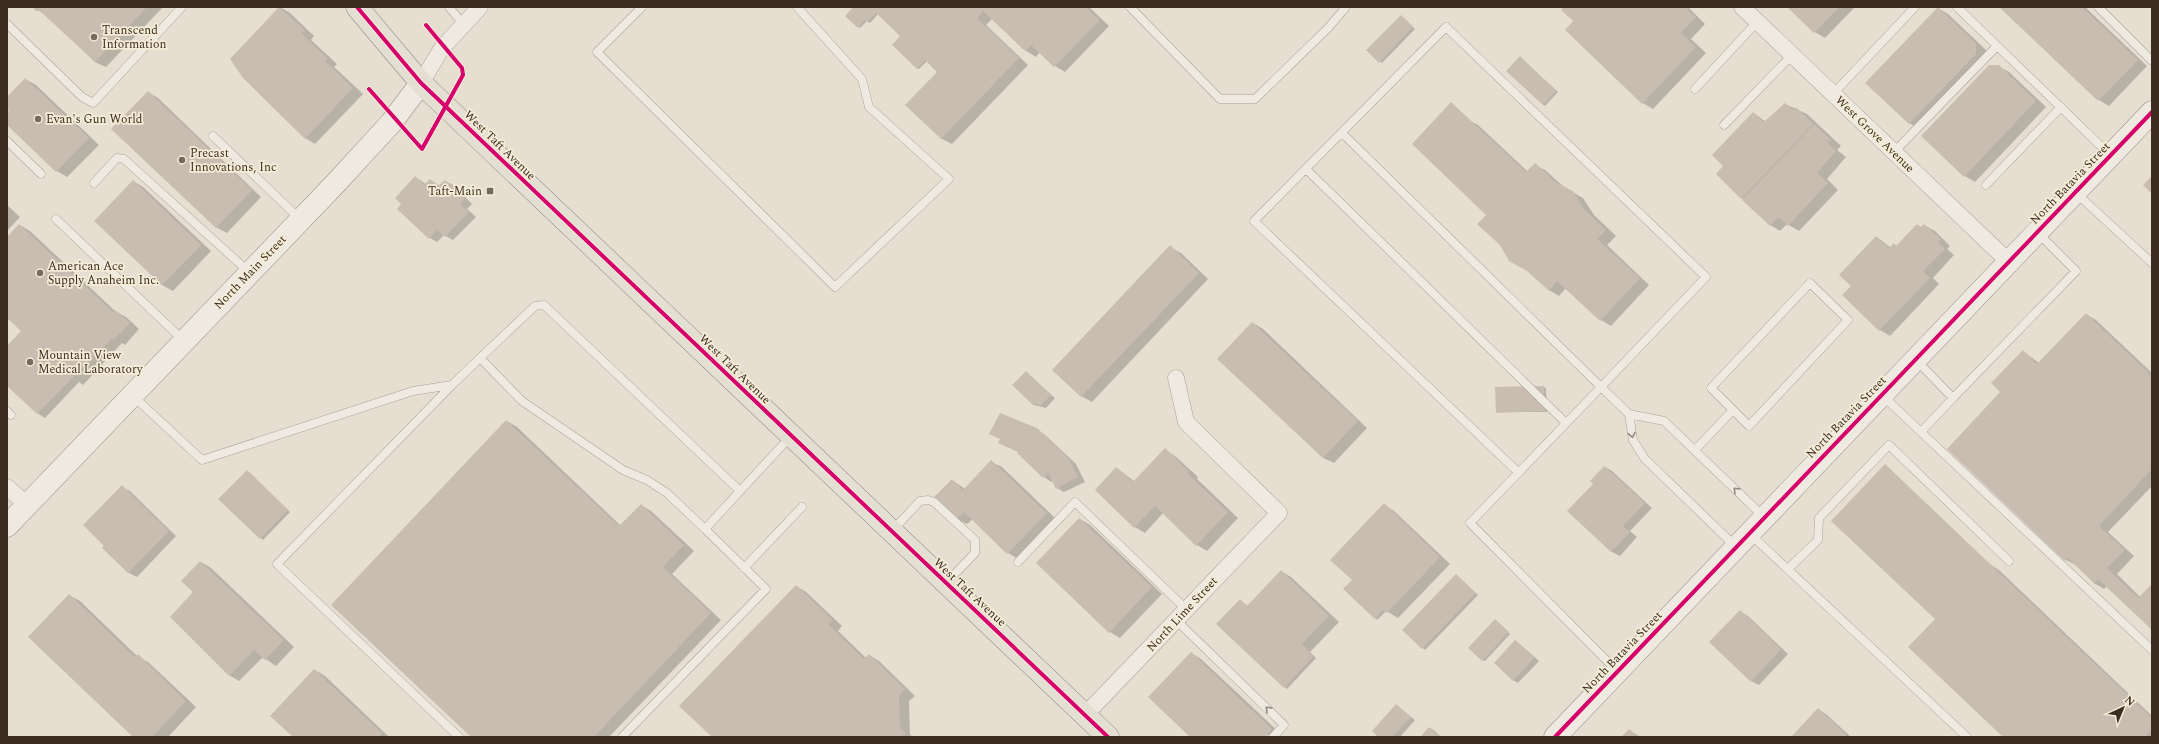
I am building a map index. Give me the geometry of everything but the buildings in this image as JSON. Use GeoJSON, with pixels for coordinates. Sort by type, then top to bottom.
{"type":"FeatureCollection","features":[{"type":"Feature","properties":{"kind":"main road","name":"West Taft Avenue"},"geometry":{"type":"LineString","coordinates":[[357,7],[421,83],[1108,737]]}},
{"type":"Feature","properties":{"kind":"main road","name":"North Main Street"},"geometry":{"type":"LineString","coordinates":[[7,526],[26,504],[301,219],[391,122],[421,83]]}},
{"type":"Feature","properties":{"kind":"main road","name":"North Batavia Street"},"geometry":{"type":"LineString","coordinates":[[1555,737],[2152,112]]}},
{"type":"Feature","properties":{"kind":"street","name":"North Main Street"},"geometry":{"type":"LineString","coordinates":[[421,83],[442,48],[480,7]]}},
{"type":"Feature","properties":{"kind":"street","name":"West Grove Avenue"},"geometry":{"type":"LineString","coordinates":[[1742,7],[2009,262]]}},
{"type":"Feature","properties":{"kind":"street","name":"North Lime Street"},"geometry":{"type":"LineString","coordinates":[[1085,716],[1279,513],[1186,422],[1176,378]]}},
{"type":"Feature","properties":{"kind":"street"},"geometry":{"type":"LineString","coordinates":[[7,487],[26,504]]}},
{"type":"Feature","properties":{"kind":"lane"},"geometry":{"type":"LineString","coordinates":[[7,24],[82,97],[93,103],[182,7]]}},
{"type":"Feature","properties":{"kind":"lane"},"geometry":{"type":"LineString","coordinates":[[449,7],[464,25]]}},
{"type":"Feature","properties":{"kind":"lane"},"geometry":{"type":"LineString","coordinates":[[642,7],[597,52],[835,287],[949,179],[869,107],[862,79],[797,7]]}},
{"type":"Feature","properties":{"kind":"lane"},"geometry":{"type":"LineString","coordinates":[[1130,7],[1220,99],[1254,99],[1328,28],[1346,7]]}},
{"type":"Feature","properties":{"kind":"lane"},"geometry":{"type":"LineString","coordinates":[[1833,94],[1915,7]]}},
{"type":"Feature","properties":{"kind":"lane"},"geometry":{"type":"LineString","coordinates":[[1957,7],[2111,155]]}},
{"type":"Feature","properties":{"kind":"lane"},"geometry":{"type":"LineString","coordinates":[[2098,7],[2152,60]]}},
{"type":"Feature","properties":{"kind":"lane"},"geometry":{"type":"LineString","coordinates":[[1695,89],[1757,22]]}},
{"type":"Feature","properties":{"kind":"lane"},"geometry":{"type":"LineString","coordinates":[[1519,473],[1254,221],[1446,27],[1706,276],[1519,473],[1470,523],[1617,671]]}},
{"type":"Feature","properties":{"kind":"lane"},"geometry":{"type":"LineString","coordinates":[[1894,152],[1997,46]]}},
{"type":"Feature","properties":{"kind":"lane"},"geometry":{"type":"LineString","coordinates":[[1724,125],[1792,54]]}},
{"type":"Feature","properties":{"kind":"lane"},"geometry":{"type":"LineString","coordinates":[[1986,186],[2061,107]]}},
{"type":"Feature","properties":{"kind":"lane"},"geometry":{"type":"LineString","coordinates":[[1342,133],[1629,414],[1664,421],[1764,518]]}},
{"type":"Feature","properties":{"kind":"lane"},"geometry":{"type":"LineString","coordinates":[[213,136],[301,219]]}},
{"type":"Feature","properties":{"kind":"lane"},"geometry":{"type":"LineString","coordinates":[[7,141],[41,174]]}},
{"type":"Feature","properties":{"kind":"lane"},"geometry":{"type":"LineString","coordinates":[[94,183],[117,158],[124,159],[249,273]]}},
{"type":"Feature","properties":{"kind":"lane"},"geometry":{"type":"LineString","coordinates":[[1306,169],[1566,423]]}},
{"type":"Feature","properties":{"kind":"lane"},"geometry":{"type":"LineString","coordinates":[[2075,192],[2152,263]]}},
{"type":"Feature","properties":{"kind":"lane"},"geometry":{"type":"LineString","coordinates":[[56,219],[184,341]]}},
{"type":"Feature","properties":{"kind":"lane"},"geometry":{"type":"LineString","coordinates":[[1921,432],[2076,271],[2037,232]]}},
{"type":"Feature","properties":{"kind":"lane"},"geometry":{"type":"LineString","coordinates":[[1810,283],[1848,320],[1749,426],[1733,410],[1711,388],[1810,283]]}},
{"type":"Feature","properties":{"kind":"lane"},"geometry":{"type":"LineString","coordinates":[[459,737],[276,564],[480,358],[535,306],[544,305],[740,491]]}},
{"type":"Feature","properties":{"kind":"lane"},"geometry":{"type":"LineString","coordinates":[[480,358],[522,400],[623,470],[647,480],[667,493],[766,589],[622,737]]}},
{"type":"Feature","properties":{"kind":"lane"},"geometry":{"type":"LineString","coordinates":[[1915,360],[1953,398]]}},
{"type":"Feature","properties":{"kind":"lane"},"geometry":{"type":"LineString","coordinates":[[132,395],[202,460],[413,391],[452,386]]}},
{"type":"Feature","properties":{"kind":"lane"},"geometry":{"type":"LineString","coordinates":[[1882,395],[2152,650]]}},
{"type":"Feature","properties":{"kind":"lane"},"geometry":{"type":"LineString","coordinates":[[1695,450],[1733,410]]}},
{"type":"Feature","properties":{"kind":"lane"},"geometry":{"type":"LineString","coordinates":[[1629,414],[1632,440],[1645,459],[1743,540],[1788,570],[1967,737]]}},
{"type":"Feature","properties":{"kind":"lane"},"geometry":{"type":"LineString","coordinates":[[705,529],[791,436]]}},
{"type":"Feature","properties":{"kind":"lane"},"geometry":{"type":"LineString","coordinates":[[1788,570],[1818,540],[1819,518],[1889,445],[2010,561]]}},
{"type":"Feature","properties":{"kind":"lane"},"geometry":{"type":"LineString","coordinates":[[891,532],[920,501],[928,500],[934,502],[975,540],[975,553],[946,584]]}},
{"type":"Feature","properties":{"kind":"lane"},"geometry":{"type":"LineString","coordinates":[[1018,562],[1075,502],[1284,725],[1273,737]]}},
{"type":"Feature","properties":{"kind":"lane"},"geometry":{"type":"LineString","coordinates":[[744,568],[802,507]]}},
{"type":"Feature","properties":{"kind":"cycle path"},"geometry":{"type":"LineString","coordinates":[[357,7],[421,83],[1108,737]]}},
{"type":"Feature","properties":{"kind":"cycle path"},"geometry":{"type":"LineString","coordinates":[[369,89],[422,149],[463,75],[462,68],[426,25]]}},
{"type":"Feature","properties":{"kind":"cycle path"},"geometry":{"type":"LineString","coordinates":[[1555,737],[2152,112]]}},
{"type":"Feature","properties":{"kind":"place","name":"Transcend Information"},"geometry":{"type":"Point","coordinates":[94,37]}},
{"type":"Feature","properties":{"kind":"place","name":"Evan's Gun World"},"geometry":{"type":"Point","coordinates":[38,119]}},
{"type":"Feature","properties":{"kind":"place","name":"Precast Innovations, Inc"},"geometry":{"type":"Point","coordinates":[182,160]}},
{"type":"Feature","properties":{"kind":"place","name":"Taft-Main"},"geometry":{"type":"Point","coordinates":[490,191]}},
{"type":"Feature","properties":{"kind":"place","name":"American Ace Supply Anaheim Inc."},"geometry":{"type":"Point","coordinates":[40,273]}},
{"type":"Feature","properties":{"kind":"place","name":"Mountain View Medical Laboratory"},"geometry":{"type":"Point","coordinates":[30,362]}}]}
